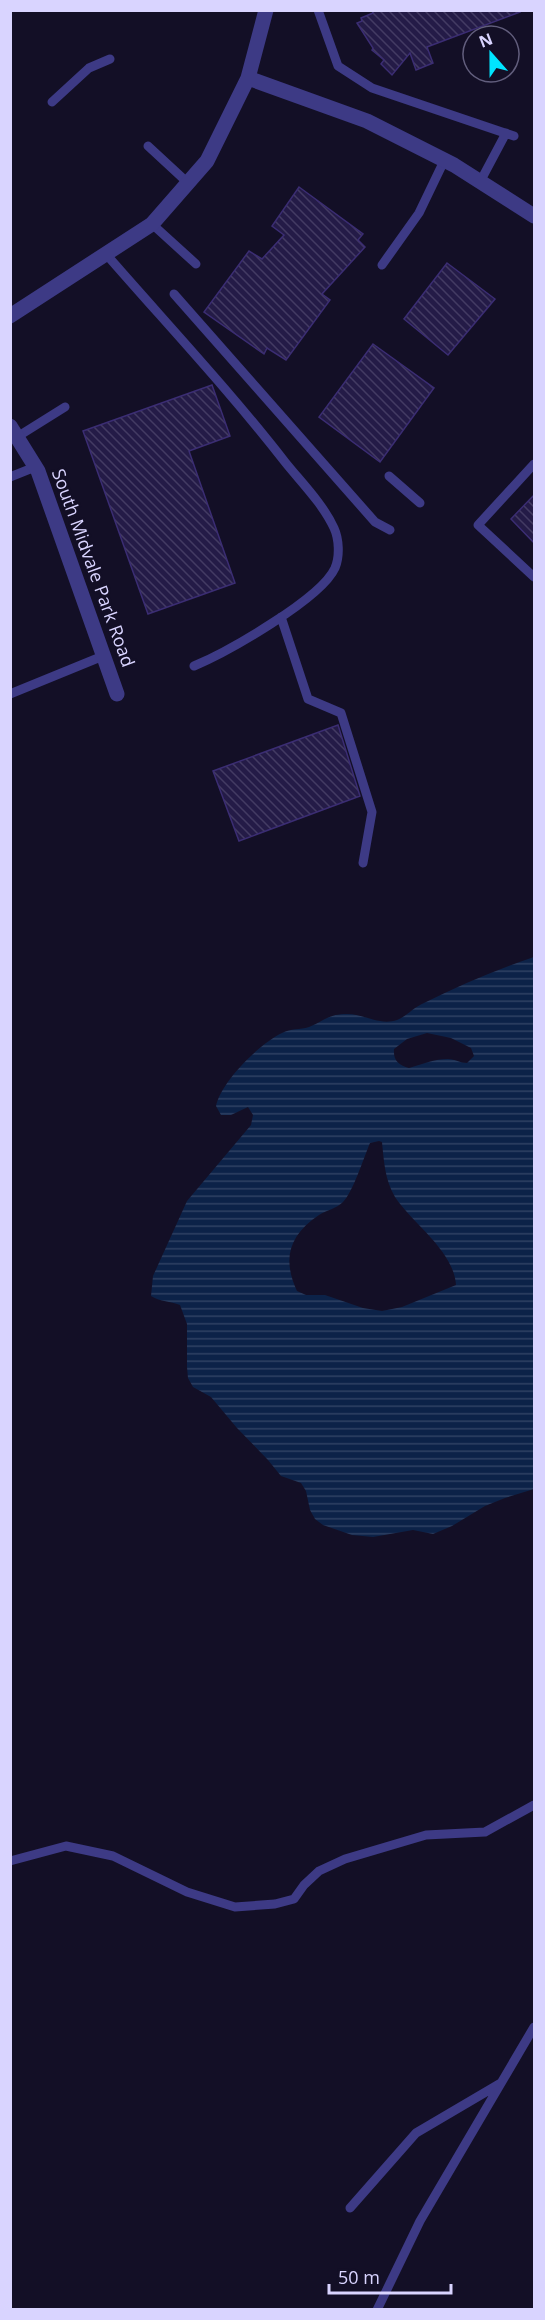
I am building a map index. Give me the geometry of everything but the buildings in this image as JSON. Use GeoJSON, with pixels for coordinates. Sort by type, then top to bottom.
{"type":"FeatureCollection","features":[{"type":"Feature","properties":{"kind":"street"},"geometry":{"type":"LineString","coordinates":[[10,316],[152,224],[207,161],[248,78],[266,10]]}},
{"type":"Feature","properties":{"kind":"street"},"geometry":{"type":"LineString","coordinates":[[248,78],[367,122],[444,160],[532,210]]}},
{"type":"Feature","properties":{"kind":"street","name":"South Midvale Park Road"},"geometry":{"type":"LineString","coordinates":[[14,432],[35,467],[117,694]]}},
{"type":"Feature","properties":{"kind":"lane"},"geometry":{"type":"LineString","coordinates":[[318,10],[338,66],[372,88],[510,135],[480,182]]}},
{"type":"Feature","properties":{"kind":"lane"},"geometry":{"type":"LineString","coordinates":[[52,102],[89,68],[110,59]]}},
{"type":"Feature","properties":{"kind":"lane"},"geometry":{"type":"LineString","coordinates":[[148,146],[188,183]]}},
{"type":"Feature","properties":{"kind":"lane"},"geometry":{"type":"LineString","coordinates":[[382,265],[419,213],[444,160]]}},
{"type":"Feature","properties":{"kind":"lane"},"geometry":{"type":"LineString","coordinates":[[152,224],[196,264]]}},
{"type":"Feature","properties":{"kind":"lane"},"geometry":{"type":"LineString","coordinates":[[106,254],[260,430],[332,524],[336,534],[338,549],[336,567],[326,582],[281,617],[213,658],[194,666]]}},
{"type":"Feature","properties":{"kind":"lane"},"geometry":{"type":"LineString","coordinates":[[174,294],[375,522],[390,530]]}},
{"type":"Feature","properties":{"kind":"lane"},"geometry":{"type":"LineString","coordinates":[[14,432],[65,407]]}},
{"type":"Feature","properties":{"kind":"lane"},"geometry":{"type":"LineString","coordinates":[[534,464],[478,525],[534,577]]}},
{"type":"Feature","properties":{"kind":"lane"},"geometry":{"type":"LineString","coordinates":[[10,477],[35,467]]}},
{"type":"Feature","properties":{"kind":"lane"},"geometry":{"type":"LineString","coordinates":[[389,476],[420,504]]}},
{"type":"Feature","properties":{"kind":"lane"},"geometry":{"type":"LineString","coordinates":[[281,617],[308,699],[341,713],[372,812],[363,863]]}},
{"type":"Feature","properties":{"kind":"lane"},"geometry":{"type":"LineString","coordinates":[[10,694],[103,656]]}},
{"type":"Feature","properties":{"kind":"lane"},"geometry":{"type":"LineString","coordinates":[[10,1861],[66,1846],[113,1856],[187,1892],[235,1907],[275,1904],[294,1899],[304,1885],[319,1872],[345,1859],[426,1835],[485,1832],[534,1805]]}},
{"type":"Feature","properties":{"kind":"lane"},"geometry":{"type":"LineString","coordinates":[[376,2310],[420,2221],[534,2027]]}},
{"type":"Feature","properties":{"kind":"lane"},"geometry":{"type":"LineString","coordinates":[[350,2208],[416,2133],[502,2083]]}},
{"type":"Feature","properties":{"kind":"water"},"geometry":{"type":"Polygon","coordinates":[[[534,957],[534,1489],[485,1506],[452,1526],[433,1534],[413,1530],[373,1537],[352,1535],[323,1525],[315,1519],[301,1483],[281,1476],[211,1397],[193,1387],[188,1378],[187,1324],[180,1305],[151,1296],[153,1276],[187,1201],[251,1125],[253,1115],[248,1107],[231,1115],[221,1115],[216,1106],[225,1086],[252,1055],[285,1031],[309,1027],[335,1015],[347,1014],[384,1022],[397,1020],[438,996],[534,957]],[[427,1033],[407,1039],[394,1049],[397,1062],[409,1068],[443,1059],[467,1063],[474,1056],[471,1048],[451,1038],[427,1033]],[[382,1142],[370,1143],[354,1183],[343,1202],[319,1215],[295,1239],[289,1258],[292,1279],[297,1291],[306,1295],[325,1295],[363,1308],[382,1311],[402,1307],[456,1285],[454,1273],[441,1249],[395,1197],[387,1177],[382,1142]]]}}]}
